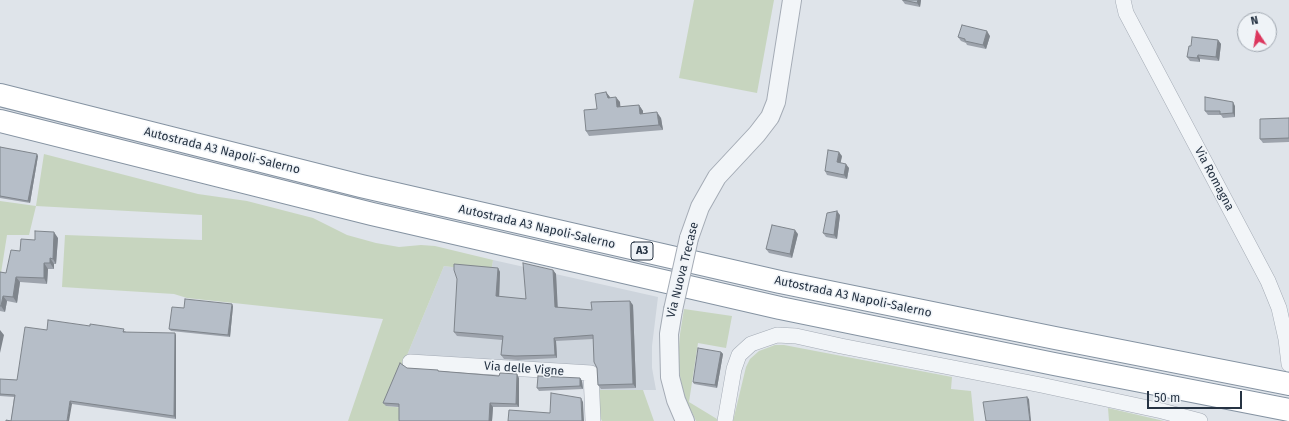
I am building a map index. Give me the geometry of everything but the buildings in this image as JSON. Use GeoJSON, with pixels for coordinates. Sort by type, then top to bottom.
{"type":"FeatureCollection","features":[{"type":"Feature","properties":{"kind":"highway","name":"Autostrada A3 Napoli-Salerno"},"geometry":{"type":"LineString","coordinates":[[0,95],[361,186],[772,280],[1289,384]]}},
{"type":"Feature","properties":{"kind":"highway","name":"Autostrada A3 Napoli-Salerno"},"geometry":{"type":"LineString","coordinates":[[0,121],[372,214],[772,306],[1054,364],[1289,410]]}},
{"type":"Feature","properties":{"kind":"street","name":"Via Nuova Trecase"},"geometry":{"type":"LineString","coordinates":[[685,421],[676,400],[670,377],[669,334],[689,238],[700,207],[717,176],[757,134],[770,117],[776,102],[792,0]]}},
{"type":"Feature","properties":{"kind":"street","name":"Via Romagna"},"geometry":{"type":"LineString","coordinates":[[1123,0],[1126,13],[1268,281],[1279,308],[1286,338],[1289,364]]}},
{"type":"Feature","properties":{"kind":"street"},"geometry":{"type":"LineString","coordinates":[[725,421],[734,369],[739,355],[752,344],[777,335],[802,337],[1041,385],[1162,411],[1200,421]]}},
{"type":"Feature","properties":{"kind":"street","name":"Via delle Vigne"},"geometry":{"type":"LineString","coordinates":[[410,362],[591,373],[593,421]]}},
{"type":"Feature","properties":{"kind":"shaded area"},"geometry":{"type":"Polygon","coordinates":[[[493,260],[658,297],[652,346],[652,368],[656,390],[596,390],[596,369],[445,357],[439,410],[386,406],[444,266],[491,271],[493,260]]]}},
{"type":"Feature","properties":{"kind":"green space"},"geometry":{"type":"Polygon","coordinates":[[[694,0],[774,0],[757,93],[679,78],[694,0]]]}},
{"type":"Feature","properties":{"kind":"green space"},"geometry":{"type":"Polygon","coordinates":[[[44,154],[198,194],[247,201],[313,218],[347,235],[376,243],[399,247],[421,245],[435,246],[493,260],[491,272],[444,266],[386,406],[404,408],[398,421],[348,421],[383,319],[187,298],[174,294],[62,287],[65,235],[202,240],[202,215],[36,206],[44,154]]]}},
{"type":"Feature","properties":{"kind":"green space"},"geometry":{"type":"Polygon","coordinates":[[[0,201],[36,206],[29,235],[7,235],[0,273],[0,201]]]}},
{"type":"Feature","properties":{"kind":"green space"},"geometry":{"type":"Polygon","coordinates":[[[684,309],[732,316],[726,348],[698,343],[689,402],[717,419],[717,421],[696,421],[682,392],[678,359],[684,309]]]}},
{"type":"Feature","properties":{"kind":"green space"},"geometry":{"type":"Polygon","coordinates":[[[775,345],[784,345],[952,377],[951,389],[971,391],[974,421],[733,421],[746,367],[750,359],[759,351],[775,345]]]}},
{"type":"Feature","properties":{"kind":"green space"},"geometry":{"type":"Polygon","coordinates":[[[596,390],[643,390],[654,421],[602,421],[598,413],[596,390]]]}},
{"type":"Feature","properties":{"kind":"green space"},"geometry":{"type":"Polygon","coordinates":[[[1108,408],[1164,421],[1109,421],[1108,408]]]}}]}
